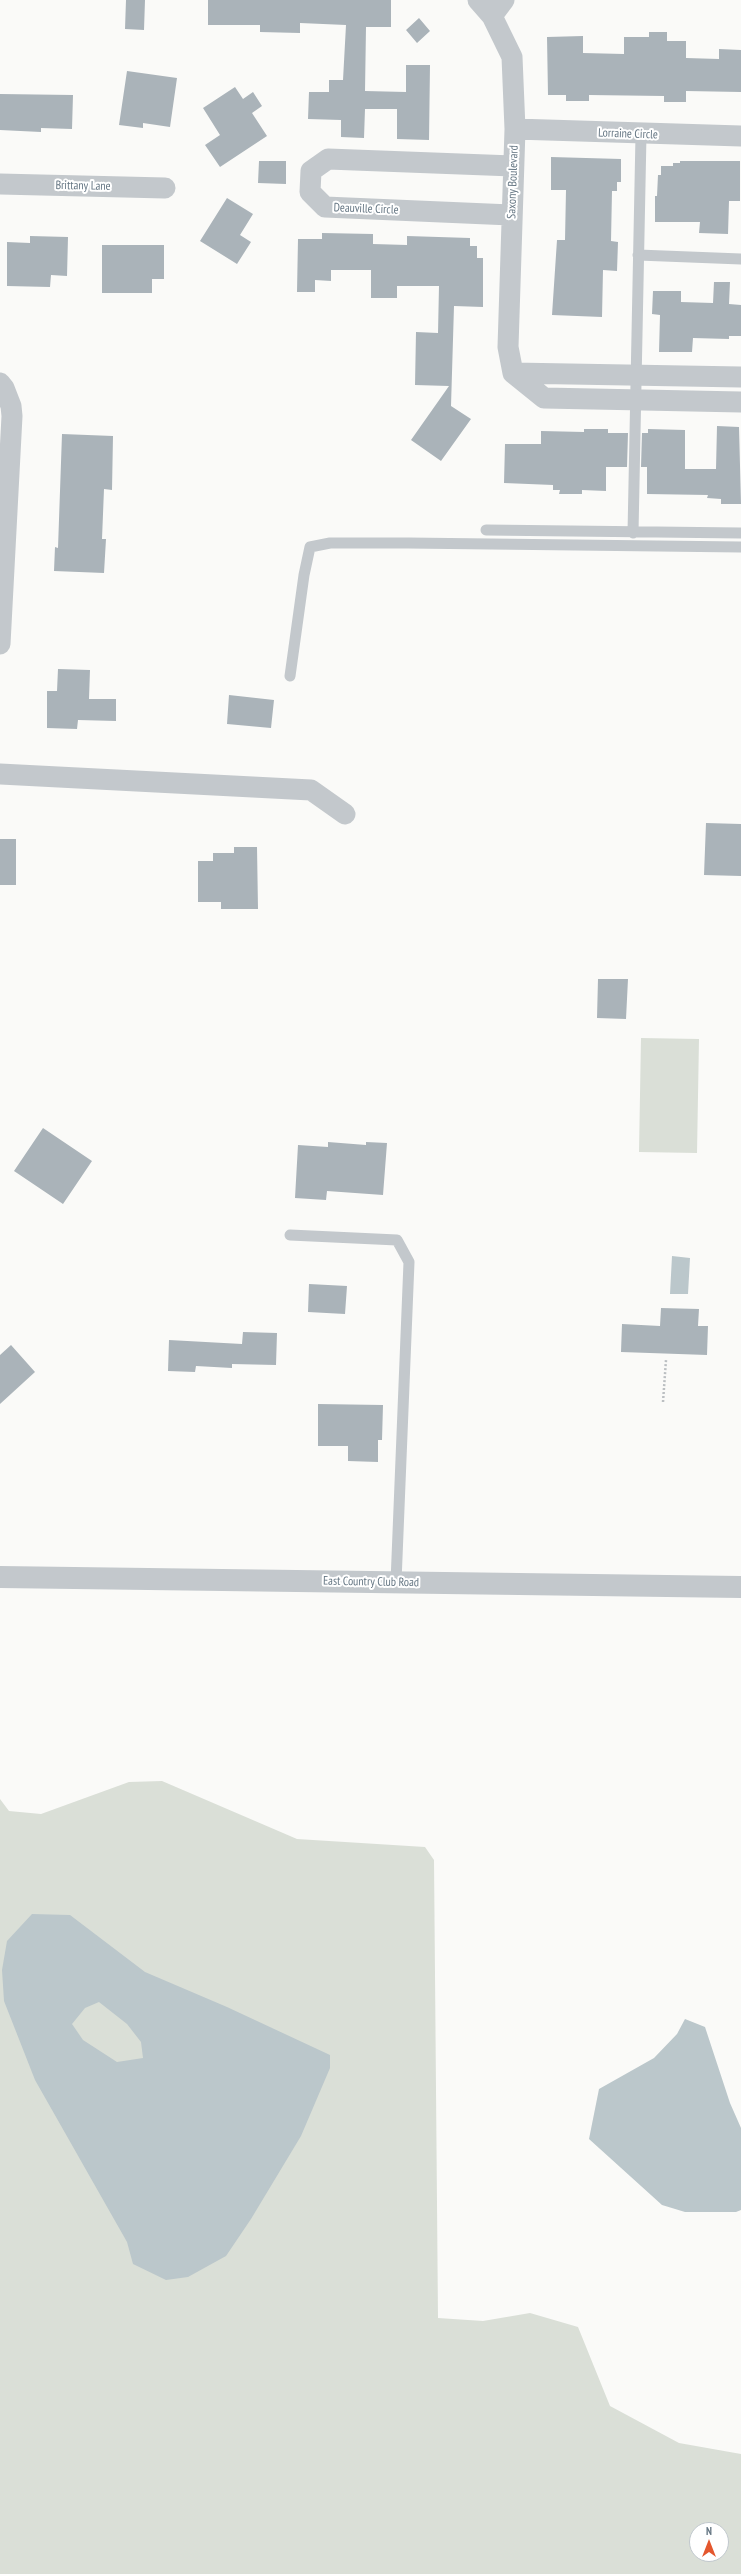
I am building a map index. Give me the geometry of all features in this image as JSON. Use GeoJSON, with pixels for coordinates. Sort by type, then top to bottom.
{"type":"FeatureCollection","features":[{"type":"Feature","properties":{"kind":"street","name":"Saxony Boulevard"},"geometry":{"type":"LineString","coordinates":[[478,0],[498,8],[512,57],[515,129],[511,215],[508,348],[514,373]]}},
{"type":"Feature","properties":{"kind":"street","name":"Lorraine Circle"},"geometry":{"type":"LineString","coordinates":[[515,129],[741,136]]}},
{"type":"Feature","properties":{"kind":"street","name":"Deauville Circle"},"geometry":{"type":"LineString","coordinates":[[511,215],[325,207],[310,192],[310,171],[328,159],[513,166]]}},
{"type":"Feature","properties":{"kind":"street","name":"Brittany Lane"},"geometry":{"type":"LineString","coordinates":[[0,184],[165,188]]}},
{"type":"Feature","properties":{"kind":"street"},"geometry":{"type":"LineString","coordinates":[[514,373],[741,377]]}},
{"type":"Feature","properties":{"kind":"street"},"geometry":{"type":"LineString","coordinates":[[514,373],[544,398],[741,402]]}},
{"type":"Feature","properties":{"kind":"street"},"geometry":{"type":"LineString","coordinates":[[0,383],[4,388],[11,406],[12,416],[0,644]]}},
{"type":"Feature","properties":{"kind":"street"},"geometry":{"type":"LineString","coordinates":[[0,774],[311,790],[345,814]]}},
{"type":"Feature","properties":{"kind":"street","name":"East Country Club Road"},"geometry":{"type":"LineString","coordinates":[[0,1577],[741,1587]]}},
{"type":"Feature","properties":{"kind":"lane"},"geometry":{"type":"LineString","coordinates":[[633,533],[641,134]]}},
{"type":"Feature","properties":{"kind":"lane"},"geometry":{"type":"LineString","coordinates":[[638,256],[741,259]]}},
{"type":"Feature","properties":{"kind":"lane"},"geometry":{"type":"LineString","coordinates":[[486,530],[633,533],[741,533]]}},
{"type":"Feature","properties":{"kind":"lane"},"geometry":{"type":"LineString","coordinates":[[290,676],[304,575],[310,547],[330,543],[408,543],[741,547]]}},
{"type":"Feature","properties":{"kind":"lane"},"geometry":{"type":"LineString","coordinates":[[290,1235],[397,1240],[409,1262],[396,1582]]}},
{"type":"Feature","properties":{"kind":"path"},"geometry":{"type":"LineString","coordinates":[[663,1402],[666,1360]]}},
{"type":"Feature","properties":{"kind":"shaded area"},"geometry":{"type":"Polygon","coordinates":[[[641,1038],[699,1039],[697,1153],[639,1152],[641,1038]]]}},
{"type":"Feature","properties":{"kind":"shaded area"},"geometry":{"type":"Polygon","coordinates":[[[672,1256],[690,1258],[688,1294],[670,1294],[672,1256]]]}},
{"type":"Feature","properties":{"kind":"shaded area"},"geometry":{"type":"Polygon","coordinates":[[[162,1781],[297,1839],[425,1847],[434,1860],[438,2318],[483,2321],[530,2313],[578,2327],[610,2406],[679,2443],[741,2454],[741,2574],[0,2574],[0,1799],[9,1811],[41,1814],[129,1782],[162,1781]]]}},
{"type":"Feature","properties":{"kind":"shaded area"},"geometry":{"type":"Polygon","coordinates":[[[32,1914],[70,1915],[145,1972],[227,2007],[330,2055],[330,2068],[301,2136],[251,2219],[226,2256],[188,2277],[166,2280],[133,2264],[127,2242],[35,2080],[4,2001],[2,1970],[7,1941],[32,1914]],[[99,2002],[85,2008],[72,2024],[83,2040],[117,2062],[143,2058],[141,2042],[127,2024],[99,2002]]]}},
{"type":"Feature","properties":{"kind":"shaded area"},"geometry":{"type":"Polygon","coordinates":[[[685,2019],[705,2027],[730,2103],[741,2128],[741,2210],[736,2212],[685,2212],[662,2205],[589,2139],[599,2089],[654,2058],[677,2034],[685,2019]]]}},
{"type":"Feature","properties":{"kind":"building"},"geometry":{"type":"Polygon","coordinates":[[[126,0],[145,0],[144,30],[125,29],[126,0]]]}},
{"type":"Feature","properties":{"kind":"building"},"geometry":{"type":"Polygon","coordinates":[[[208,0],[391,0],[391,27],[366,27],[365,91],[406,92],[406,65],[430,65],[429,140],[397,139],[397,109],[365,109],[364,138],[341,137],[341,120],[308,119],[309,92],[329,92],[329,80],[343,80],[346,25],[300,23],[300,33],[260,32],[260,25],[208,25],[208,0]]]}},
{"type":"Feature","properties":{"kind":"building"},"geometry":{"type":"Polygon","coordinates":[[[419,18],[430,31],[417,43],[406,30],[419,18]]]}},
{"type":"Feature","properties":{"kind":"building"},"geometry":{"type":"Polygon","coordinates":[[[649,32],[667,32],[667,41],[686,41],[686,58],[719,59],[719,49],[741,50],[741,92],[686,91],[686,102],[664,102],[664,96],[589,95],[589,101],[566,101],[566,95],[548,95],[547,37],[583,36],[583,53],[624,54],[624,37],[649,37],[649,32]]]}},
{"type":"Feature","properties":{"kind":"building"},"geometry":{"type":"Polygon","coordinates":[[[127,71],[177,78],[170,127],[143,123],[143,128],[119,125],[127,71]]]}},
{"type":"Feature","properties":{"kind":"building"},"geometry":{"type":"Polygon","coordinates":[[[235,87],[243,99],[253,92],[262,106],[252,113],[267,136],[220,167],[205,145],[220,135],[203,108],[235,87]]]}},
{"type":"Feature","properties":{"kind":"building"},"geometry":{"type":"Polygon","coordinates":[[[0,94],[73,95],[72,129],[41,128],[41,132],[0,130],[0,94]]]}},
{"type":"Feature","properties":{"kind":"building"},"geometry":{"type":"Polygon","coordinates":[[[551,157],[621,159],[621,182],[617,182],[617,191],[612,191],[611,241],[618,242],[617,271],[603,270],[602,317],[552,315],[557,240],[565,240],[566,190],[551,190],[551,157]]]}},
{"type":"Feature","properties":{"kind":"building"},"geometry":{"type":"Polygon","coordinates":[[[259,161],[286,161],[286,184],[258,183],[259,161]]]}},
{"type":"Feature","properties":{"kind":"building"},"geometry":{"type":"Polygon","coordinates":[[[680,161],[740,161],[740,201],[729,201],[728,234],[699,233],[700,222],[655,222],[655,196],[657,196],[658,175],[661,175],[661,166],[673,166],[673,163],[680,163],[680,161]]]}},
{"type":"Feature","properties":{"kind":"building"},"geometry":{"type":"Polygon","coordinates":[[[227,198],[253,214],[240,235],[251,242],[237,264],[200,241],[227,198]]]}},
{"type":"Feature","properties":{"kind":"building"},"geometry":{"type":"Polygon","coordinates":[[[322,233],[373,234],[373,244],[407,245],[407,236],[470,238],[470,246],[477,246],[477,258],[483,258],[483,307],[454,306],[451,406],[471,419],[441,461],[411,440],[449,386],[415,385],[416,332],[438,333],[439,286],[397,286],[397,298],[371,298],[371,270],[331,270],[331,281],[315,280],[315,292],[297,292],[298,239],[322,239],[322,233]]]}},
{"type":"Feature","properties":{"kind":"building"},"geometry":{"type":"Polygon","coordinates":[[[30,236],[68,237],[67,276],[51,275],[50,287],[7,286],[7,242],[30,243],[30,236]]]}},
{"type":"Feature","properties":{"kind":"building"},"geometry":{"type":"Polygon","coordinates":[[[102,245],[164,245],[164,279],[152,279],[152,293],[102,293],[102,245]]]}},
{"type":"Feature","properties":{"kind":"building"},"geometry":{"type":"Polygon","coordinates":[[[714,282],[730,282],[729,304],[741,305],[741,336],[729,336],[729,339],[693,338],[692,352],[659,352],[660,315],[652,314],[653,291],[681,291],[681,302],[713,303],[714,282]]]}},
{"type":"Feature","properties":{"kind":"building"},"geometry":{"type":"Polygon","coordinates":[[[717,426],[739,427],[741,504],[721,504],[721,499],[707,498],[708,495],[647,494],[647,467],[641,467],[642,433],[648,433],[648,429],[685,430],[685,469],[716,469],[717,426]]]}},
{"type":"Feature","properties":{"kind":"building"},"geometry":{"type":"Polygon","coordinates":[[[584,429],[608,429],[608,433],[628,433],[627,467],[606,467],[606,491],[582,490],[582,494],[559,494],[560,490],[553,490],[553,485],[504,483],[505,444],[541,444],[541,431],[584,432],[584,429]]]}},
{"type":"Feature","properties":{"kind":"building"},"geometry":{"type":"Polygon","coordinates":[[[62,434],[113,436],[112,490],[104,489],[102,539],[106,539],[104,573],[54,571],[55,547],[58,548],[62,434]]]}},
{"type":"Feature","properties":{"kind":"building"},"geometry":{"type":"Polygon","coordinates":[[[58,669],[90,670],[89,699],[116,699],[116,721],[78,720],[77,729],[47,728],[47,691],[57,691],[58,669]]]}},
{"type":"Feature","properties":{"kind":"building"},"geometry":{"type":"Polygon","coordinates":[[[229,695],[274,700],[271,728],[227,724],[229,695]]]}},
{"type":"Feature","properties":{"kind":"building"},"geometry":{"type":"Polygon","coordinates":[[[706,823],[741,824],[741,876],[704,875],[706,823]]]}},
{"type":"Feature","properties":{"kind":"building"},"geometry":{"type":"Polygon","coordinates":[[[0,839],[16,839],[16,885],[0,885],[0,839]]]}},
{"type":"Feature","properties":{"kind":"building"},"geometry":{"type":"Polygon","coordinates":[[[234,847],[257,847],[258,909],[221,909],[221,902],[198,902],[198,861],[213,861],[213,853],[234,853],[234,847]]]}},
{"type":"Feature","properties":{"kind":"building"},"geometry":{"type":"Polygon","coordinates":[[[598,979],[628,979],[626,1019],[597,1018],[598,979]]]}},
{"type":"Feature","properties":{"kind":"building"},"geometry":{"type":"Polygon","coordinates":[[[43,1128],[92,1161],[63,1204],[14,1171],[43,1128]]]}},
{"type":"Feature","properties":{"kind":"building"},"geometry":{"type":"Polygon","coordinates":[[[328,1142],[366,1145],[366,1142],[387,1143],[383,1195],[327,1191],[326,1200],[295,1198],[298,1145],[328,1147],[328,1142]]]}},
{"type":"Feature","properties":{"kind":"building"},"geometry":{"type":"Polygon","coordinates":[[[309,1284],[347,1286],[345,1314],[308,1312],[309,1284]]]}},
{"type":"Feature","properties":{"kind":"building"},"geometry":{"type":"Polygon","coordinates":[[[661,1308],[699,1309],[698,1326],[708,1326],[707,1355],[621,1352],[622,1324],[660,1326],[661,1308]]]}},
{"type":"Feature","properties":{"kind":"building"},"geometry":{"type":"Polygon","coordinates":[[[243,1332],[277,1333],[276,1365],[232,1364],[232,1368],[196,1366],[195,1372],[168,1371],[169,1340],[242,1344],[243,1332]]]}},
{"type":"Feature","properties":{"kind":"building"},"geometry":{"type":"Polygon","coordinates":[[[11,1345],[35,1372],[0,1404],[0,1355],[11,1345]]]}},
{"type":"Feature","properties":{"kind":"building"},"geometry":{"type":"Polygon","coordinates":[[[318,1404],[383,1405],[382,1440],[378,1440],[378,1462],[348,1461],[348,1446],[318,1446],[318,1404]]]}}]}
